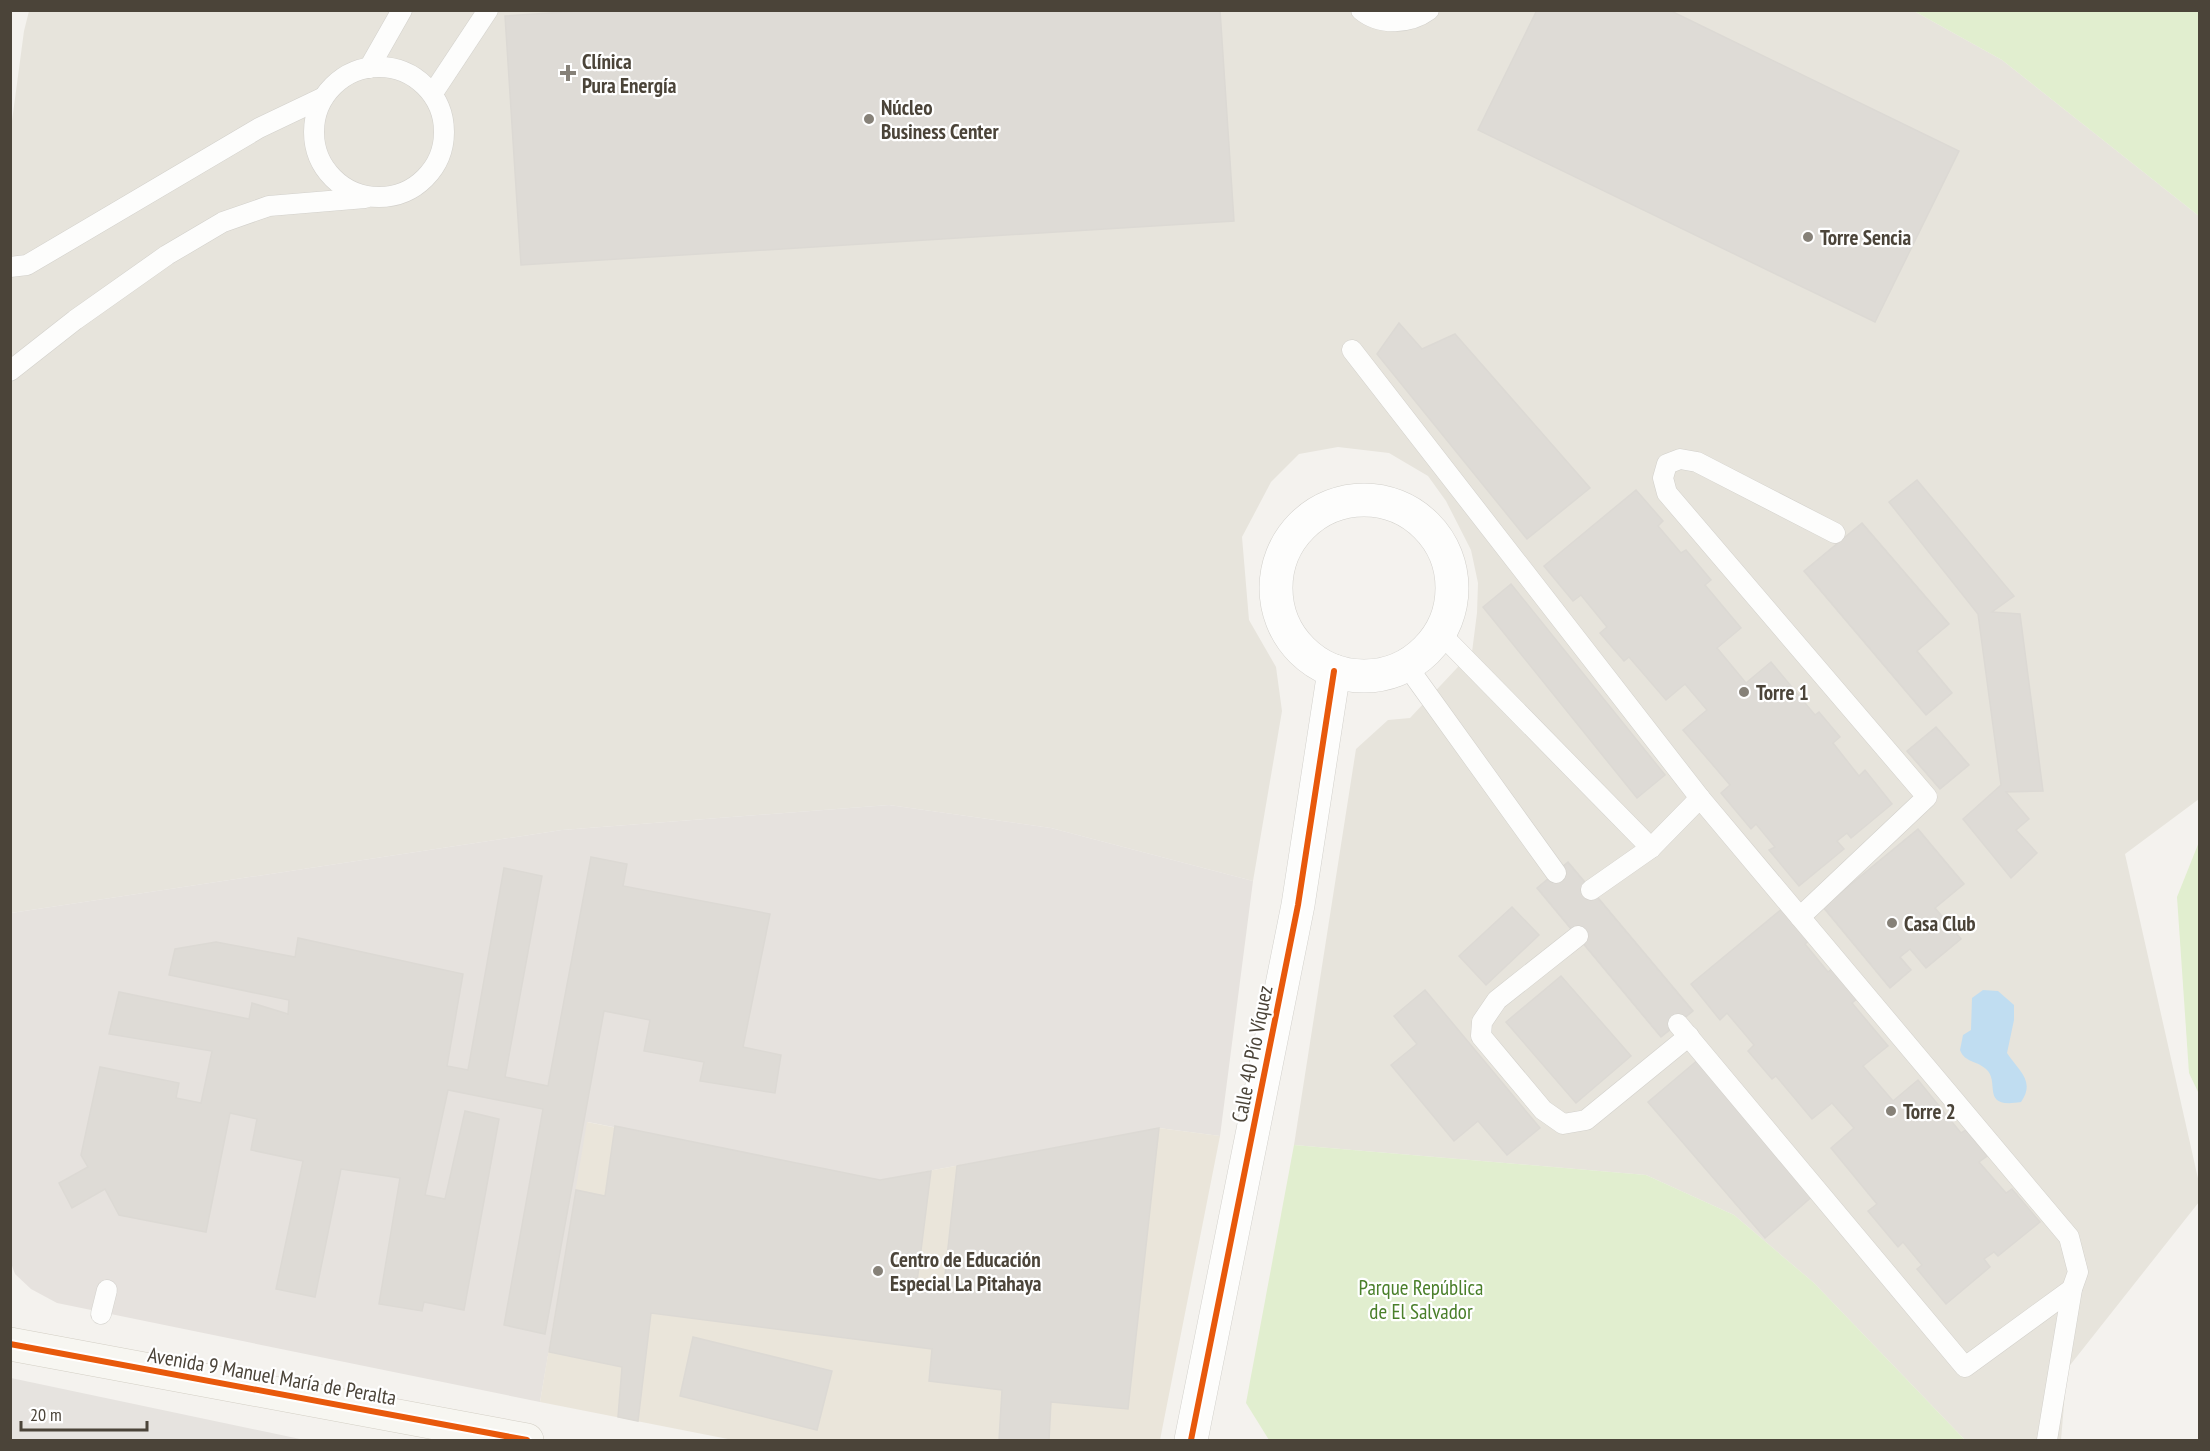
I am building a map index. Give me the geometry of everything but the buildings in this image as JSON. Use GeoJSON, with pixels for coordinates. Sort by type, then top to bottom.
{"type":"FeatureCollection","features":[{"type":"Feature","properties":{"kind":"street"},"geometry":{"type":"LineString","coordinates":[[1347,501],[1376,501],[1403,510],[1426,527],[1444,550],[1452,578],[1450,606],[1440,633],[1426,651],[1407,666],[1383,674],[1359,677],[1334,671],[1309,657],[1289,636],[1277,610],[1275,582],[1282,554],[1298,529],[1320,511],[1347,501]]}},
{"type":"Feature","properties":{"kind":"street","name":"Calle 40 Pío Víquez"},"geometry":{"type":"LineString","coordinates":[[1191,1440],[1299,905],[1334,671]]}},
{"type":"Feature","properties":{"kind":"street","name":"Avenida 9 Manuel María de Peralta"},"geometry":{"type":"LineString","coordinates":[[10,1344],[527,1440]]}},
{"type":"Feature","properties":{"kind":"lane"},"geometry":{"type":"LineString","coordinates":[[369,68],[402,10]]}},
{"type":"Feature","properties":{"kind":"lane"},"geometry":{"type":"LineString","coordinates":[[433,93],[488,10]]}},
{"type":"Feature","properties":{"kind":"lane"},"geometry":{"type":"LineString","coordinates":[[1361,10],[1384,21],[1404,21],[1429,10]]}},
{"type":"Feature","properties":{"kind":"lane"},"geometry":{"type":"LineString","coordinates":[[10,371],[84,314],[167,255],[223,222],[268,207],[371,198],[393,196],[414,189],[430,174],[441,156],[445,135],[442,113],[433,93],[417,78],[398,69],[369,68],[354,71],[336,82],[322,98],[314,119],[313,141],[320,161],[333,179],[350,191],[371,198]]}},
{"type":"Feature","properties":{"kind":"lane"},"geometry":{"type":"LineString","coordinates":[[10,267],[27,265],[259,128],[322,98]]}},
{"type":"Feature","properties":{"kind":"lane"},"geometry":{"type":"LineString","coordinates":[[1352,350],[1700,798],[2069,1236],[2078,1272],[2072,1289],[2047,1440]]}},
{"type":"Feature","properties":{"kind":"lane"},"geometry":{"type":"LineString","coordinates":[[1800,917],[1927,797],[1667,493],[1663,478],[1667,464],[1680,459],[1697,462],[1835,533]]}},
{"type":"Feature","properties":{"kind":"lane"},"geometry":{"type":"LineString","coordinates":[[1440,633],[1652,848]]}},
{"type":"Feature","properties":{"kind":"lane"},"geometry":{"type":"LineString","coordinates":[[1407,666],[1556,873]]}},
{"type":"Feature","properties":{"kind":"lane"},"geometry":{"type":"LineString","coordinates":[[1591,890],[1652,848],[1700,798]]}},
{"type":"Feature","properties":{"kind":"lane"},"geometry":{"type":"LineString","coordinates":[[1578,936],[1497,1000],[1482,1022],[1482,1036],[1542,1110],[1563,1124],[1586,1120],[1683,1030],[1965,1367],[2072,1289]]}},
{"type":"Feature","properties":{"kind":"lane"},"geometry":{"type":"LineString","coordinates":[[101,1314],[107,1290]]}},
{"type":"Feature","properties":{"kind":"shaded area"},"geometry":{"type":"Polygon","coordinates":[[[29,11],[1914,11],[2002,60],[2199,216],[2199,799],[2125,854],[2199,1183],[2199,1202],[2067,1369],[2061,1440],[1965,1440],[1814,1283],[1734,1215],[1646,1175],[1294,1145],[1356,749],[1388,720],[1410,718],[1472,652],[1478,583],[1471,550],[1446,501],[1428,476],[1389,453],[1338,447],[1299,454],[1271,482],[1242,537],[1249,620],[1276,667],[1282,711],[1253,881],[1051,828],[889,805],[562,830],[11,913],[10,136],[24,31],[29,11]]]}},
{"type":"Feature","properties":{"kind":"shaded area"},"geometry":{"type":"Polygon","coordinates":[[[889,805],[1051,828],[1253,881],[1220,1136],[1159,1128],[880,1180],[588,1122],[540,1402],[57,1303],[31,1289],[15,1274],[11,1263],[11,913],[562,830],[889,805]]]}},
{"type":"Feature","properties":{"kind":"shaded area","name":"Centro de Educación Especial La Pitahaya"},"geometry":{"type":"Polygon","coordinates":[[[587,1122],[880,1180],[1159,1128],[1220,1136],[1160,1440],[733,1440],[540,1402],[587,1122]]]}},
{"type":"Feature","properties":{"kind":"shaded area"},"geometry":{"type":"Polygon","coordinates":[[[11,1378],[305,1440],[11,1440],[11,1378]]]}},
{"type":"Feature","properties":{"kind":"green space"},"geometry":{"type":"Polygon","coordinates":[[[1914,11],[2199,11],[2199,216],[2002,60],[1914,11]]]}},
{"type":"Feature","properties":{"kind":"green space"},"geometry":{"type":"Polygon","coordinates":[[[2199,842],[2199,1094],[2189,1073],[2177,897],[2199,842]]]}},
{"type":"Feature","properties":{"kind":"green space","name":"Parque República de El Salvador"},"geometry":{"type":"Polygon","coordinates":[[[1294,1145],[1646,1175],[1734,1215],[1814,1283],[1965,1440],[1269,1440],[1246,1403],[1294,1145]]]}},
{"type":"Feature","properties":{"kind":"water"},"geometry":{"type":"Polygon","coordinates":[[[1983,990],[1998,991],[2014,1005],[2014,1020],[2007,1053],[2026,1082],[2027,1088],[2021,1102],[2000,1102],[1995,1098],[1990,1074],[1982,1066],[1965,1057],[1960,1050],[1963,1035],[1971,1030],[1972,998],[1983,990]]]}},
{"type":"Feature","properties":{"kind":"cycle path"},"geometry":{"type":"LineString","coordinates":[[1191,1440],[1298,905],[1334,671]]}},
{"type":"Feature","properties":{"kind":"cycle path"},"geometry":{"type":"LineString","coordinates":[[10,1344],[527,1440]]}},
{"type":"Feature","properties":{"kind":"place","name":"Clínica Pura Energía"},"geometry":{"type":"Point","coordinates":[568,73]}},
{"type":"Feature","properties":{"kind":"place","name":"Núcleo Business Center"},"geometry":{"type":"Point","coordinates":[869,119]}},
{"type":"Feature","properties":{"kind":"place","name":"Torre Sencia"},"geometry":{"type":"Point","coordinates":[1808,237]}},
{"type":"Feature","properties":{"kind":"place","name":"Torre 1"},"geometry":{"type":"Point","coordinates":[1744,692]}},
{"type":"Feature","properties":{"kind":"place","name":"Casa Club"},"geometry":{"type":"Point","coordinates":[1892,923]}},
{"type":"Feature","properties":{"kind":"place","name":"Torre 2"},"geometry":{"type":"Point","coordinates":[1891,1111]}},
{"type":"Feature","properties":{"kind":"place","name":"Centro de Educación Especial La Pitahaya"},"geometry":{"type":"Point","coordinates":[878,1271]}}]}
